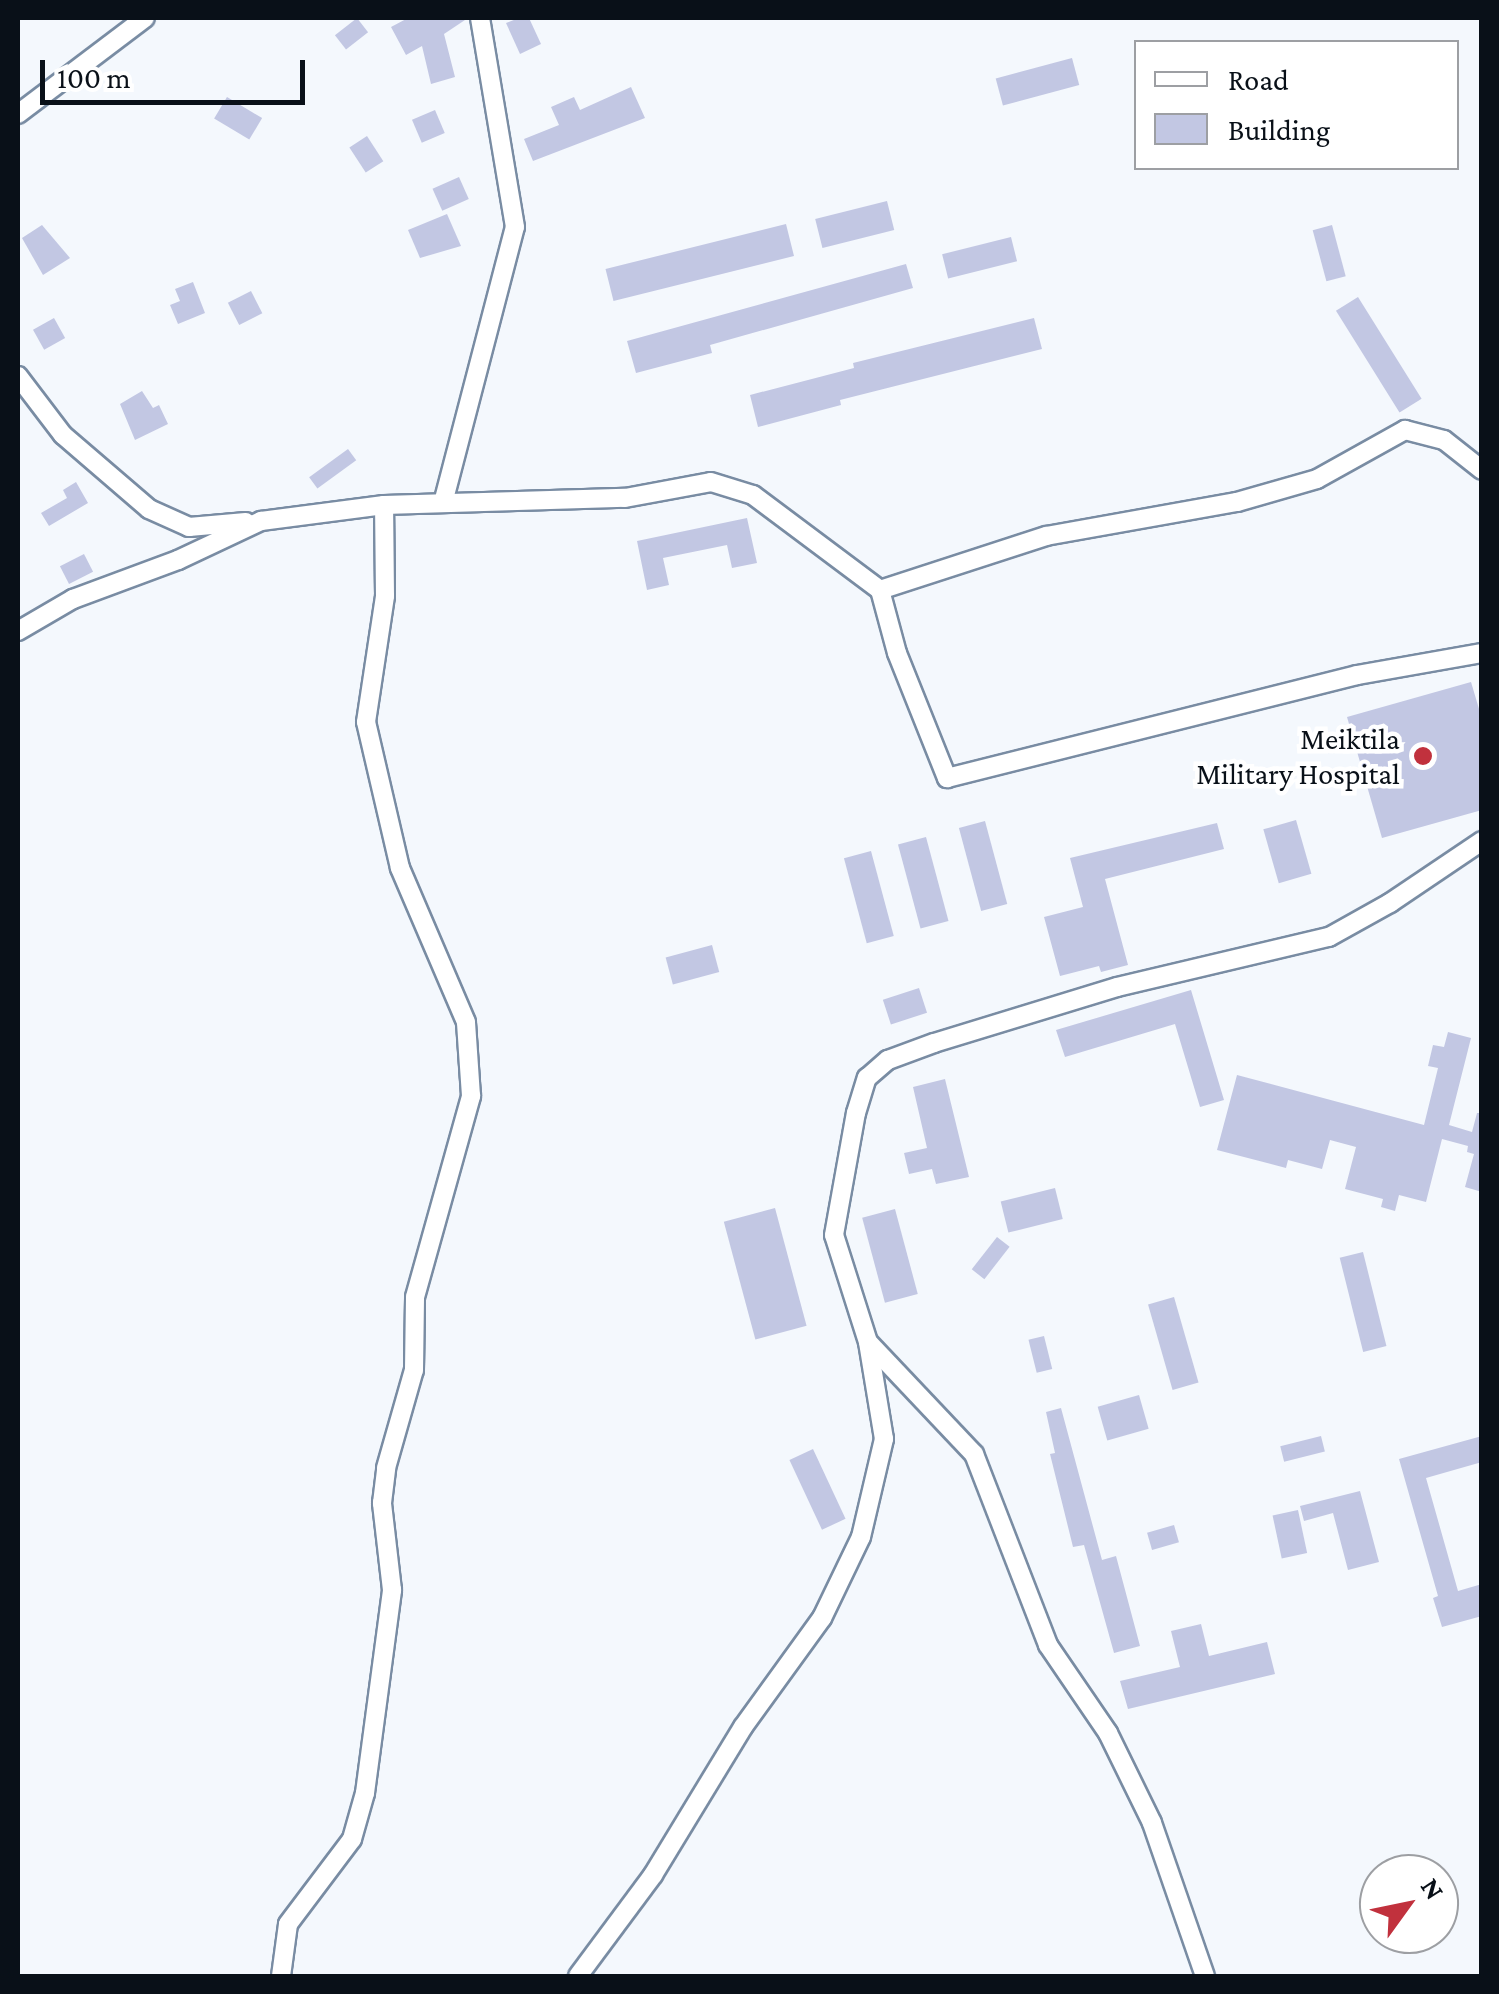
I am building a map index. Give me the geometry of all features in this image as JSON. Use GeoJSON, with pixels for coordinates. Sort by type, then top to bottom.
{"type":"FeatureCollection","features":[{"type":"Feature","properties":{"kind":"street"},"geometry":{"type":"LineString","coordinates":[[18,114],[146,18]]}},
{"type":"Feature","properties":{"kind":"street"},"geometry":{"type":"LineString","coordinates":[[443,503],[515,227],[480,18]]}},
{"type":"Feature","properties":{"kind":"street"},"geometry":{"type":"LineString","coordinates":[[18,376],[63,435],[150,509],[189,526],[384,506],[624,498],[711,482],[753,495],[880,590],[897,653],[947,778],[1357,675],[1482,653]]}},
{"type":"Feature","properties":{"kind":"street"},"geometry":{"type":"LineString","coordinates":[[880,590],[1046,536],[1237,502],[1317,480],[1405,430],[1444,440],[1482,470]]}},
{"type":"Feature","properties":{"kind":"street"},"geometry":{"type":"LineString","coordinates":[[281,1976],[288,1924],[352,1839],[365,1792],[392,1590],[382,1503],[386,1468],[414,1370],[416,1297],[471,1096],[466,1022],[400,868],[366,722],[385,596],[384,506]]}},
{"type":"Feature","properties":{"kind":"street"},"geometry":{"type":"LineString","coordinates":[[18,631],[73,599],[178,560],[261,521]]}},
{"type":"Feature","properties":{"kind":"street"},"geometry":{"type":"LineString","coordinates":[[578,1976],[654,1875],[744,1727],[822,1618],[861,1536],[884,1439],[868,1342],[834,1234],[856,1113],[867,1078],[888,1060],[1118,987],[1328,937],[1390,904],[1482,842]]}},
{"type":"Feature","properties":{"kind":"street"},"geometry":{"type":"LineString","coordinates":[[868,1342],[974,1454],[1048,1645],[1108,1732],[1152,1823],[1205,1976]]}},
{"type":"Feature","properties":{"kind":"building"},"geometry":{"type":"Polygon","coordinates":[[[357,18],[368,32],[346,49],[335,35],[357,18]]]}},
{"type":"Feature","properties":{"kind":"building"},"geometry":{"type":"Polygon","coordinates":[[[408,18],[468,18],[444,34],[455,77],[431,84],[422,46],[406,55],[391,27],[408,18]]]}},
{"type":"Feature","properties":{"kind":"building"},"geometry":{"type":"Polygon","coordinates":[[[529,18],[541,44],[520,54],[506,23],[529,18]]]}},
{"type":"Feature","properties":{"kind":"building"},"geometry":{"type":"Polygon","coordinates":[[[1072,58],[1079,85],[1003,105],[996,78],[1072,58]]]}},
{"type":"Feature","properties":{"kind":"building"},"geometry":{"type":"Polygon","coordinates":[[[631,87],[645,118],[533,161],[524,139],[559,125],[551,107],[574,97],[580,110],[631,87]]]}},
{"type":"Feature","properties":{"kind":"building"},"geometry":{"type":"Polygon","coordinates":[[[227,97],[262,118],[249,140],[214,118],[227,97]]]}},
{"type":"Feature","properties":{"kind":"building"},"geometry":{"type":"Polygon","coordinates":[[[435,110],[445,133],[422,143],[412,120],[435,110]]]}},
{"type":"Feature","properties":{"kind":"building"},"geometry":{"type":"Polygon","coordinates":[[[367,136],[383,161],[366,173],[349,147],[367,136]]]}},
{"type":"Feature","properties":{"kind":"building"},"geometry":{"type":"Polygon","coordinates":[[[459,177],[469,199],[442,211],[433,189],[459,177]]]}},
{"type":"Feature","properties":{"kind":"building"},"geometry":{"type":"Polygon","coordinates":[[[887,201],[894,230],[822,248],[815,219],[887,201]]]}},
{"type":"Feature","properties":{"kind":"building"},"geometry":{"type":"Polygon","coordinates":[[[447,214],[461,246],[420,258],[408,230],[447,214]]]}},
{"type":"Feature","properties":{"kind":"building"},"geometry":{"type":"Polygon","coordinates":[[[786,224],[794,256],[614,301],[606,269],[786,224]]]}},
{"type":"Feature","properties":{"kind":"building"},"geometry":{"type":"Polygon","coordinates":[[[42,225],[70,258],[43,275],[22,238],[42,225]]]}},
{"type":"Feature","properties":{"kind":"building"},"geometry":{"type":"Polygon","coordinates":[[[1332,225],[1346,276],[1326,281],[1313,230],[1332,225]]]}},
{"type":"Feature","properties":{"kind":"building"},"geometry":{"type":"Polygon","coordinates":[[[1011,237],[1017,261],[948,278],[942,254],[1011,237]]]}},
{"type":"Feature","properties":{"kind":"building"},"geometry":{"type":"Polygon","coordinates":[[[906,264],[913,288],[710,345],[712,353],[636,373],[627,341],[906,264]]]}},
{"type":"Feature","properties":{"kind":"building"},"geometry":{"type":"Polygon","coordinates":[[[193,282],[205,313],[178,324],[170,305],[180,301],[175,289],[193,282]]]}},
{"type":"Feature","properties":{"kind":"building"},"geometry":{"type":"Polygon","coordinates":[[[251,291],[262,313],[239,325],[228,303],[251,291]]]}},
{"type":"Feature","properties":{"kind":"building"},"geometry":{"type":"Polygon","coordinates":[[[1358,297],[1422,399],[1400,413],[1336,311],[1358,297]]]}},
{"type":"Feature","properties":{"kind":"building"},"geometry":{"type":"Polygon","coordinates":[[[54,318],[65,338],[44,350],[33,330],[54,318]]]}},
{"type":"Feature","properties":{"kind":"building"},"geometry":{"type":"Polygon","coordinates":[[[1034,318],[1042,349],[840,400],[841,405],[758,427],[750,395],[854,368],[853,363],[1034,318]]]}},
{"type":"Feature","properties":{"kind":"building"},"geometry":{"type":"Polygon","coordinates":[[[142,391],[153,408],[159,405],[168,424],[135,440],[120,404],[142,391]]]}},
{"type":"Feature","properties":{"kind":"building"},"geometry":{"type":"Polygon","coordinates":[[[348,449],[356,460],[317,489],[309,477],[348,449]]]}},
{"type":"Feature","properties":{"kind":"building"},"geometry":{"type":"Polygon","coordinates":[[[76,482],[88,503],[49,526],[41,513],[67,498],[63,490],[76,482]]]}},
{"type":"Feature","properties":{"kind":"building"},"geometry":{"type":"Polygon","coordinates":[[[747,518],[757,563],[732,568],[727,545],[663,558],[669,585],[647,590],[637,541],[747,518]]]}},
{"type":"Feature","properties":{"kind":"building"},"geometry":{"type":"Polygon","coordinates":[[[84,554],[93,572],[69,584],[60,566],[84,554]]]}},
{"type":"Feature","properties":{"kind":"building"},"geometry":{"type":"Polygon","coordinates":[[[1471,682],[1482,719],[1482,810],[1382,838],[1347,717],[1471,682]]]}},
{"type":"Feature","properties":{"kind":"building"},"geometry":{"type":"Polygon","coordinates":[[[1296,820],[1311,874],[1279,883],[1263,829],[1296,820]]]}},
{"type":"Feature","properties":{"kind":"building"},"geometry":{"type":"Polygon","coordinates":[[[985,821],[1007,904],[981,911],[959,828],[985,821]]]}},
{"type":"Feature","properties":{"kind":"building"},"geometry":{"type":"Polygon","coordinates":[[[1217,823],[1224,849],[1105,879],[1128,965],[1101,972],[1099,966],[1060,976],[1044,917],[1083,907],[1070,858],[1217,823]]]}},
{"type":"Feature","properties":{"kind":"building"},"geometry":{"type":"Polygon","coordinates":[[[926,837],[949,921],[921,929],[898,845],[926,837]]]}},
{"type":"Feature","properties":{"kind":"building"},"geometry":{"type":"Polygon","coordinates":[[[871,851],[894,936],[867,943],[844,858],[871,851]]]}},
{"type":"Feature","properties":{"kind":"building"},"geometry":{"type":"Polygon","coordinates":[[[712,945],[719,972],[673,984],[666,957],[712,945]]]}},
{"type":"Feature","properties":{"kind":"building"},"geometry":{"type":"Polygon","coordinates":[[[919,988],[927,1013],[891,1024],[883,1000],[919,988]]]}},
{"type":"Feature","properties":{"kind":"building"},"geometry":{"type":"Polygon","coordinates":[[[1191,990],[1224,1100],[1200,1107],[1175,1024],[1065,1057],[1056,1030],[1191,990]]]}},
{"type":"Feature","properties":{"kind":"building"},"geometry":{"type":"Polygon","coordinates":[[[1448,1032],[1471,1038],[1449,1125],[1472,1132],[1477,1113],[1482,1113],[1482,1192],[1465,1187],[1474,1154],[1467,1152],[1468,1146],[1442,1139],[1426,1202],[1399,1195],[1395,1211],[1381,1207],[1383,1199],[1345,1189],[1356,1147],[1330,1140],[1322,1169],[1288,1160],[1286,1168],[1217,1150],[1237,1075],[1424,1125],[1438,1068],[1428,1066],[1433,1045],[1444,1047],[1448,1032]]]}},
{"type":"Feature","properties":{"kind":"building"},"geometry":{"type":"Polygon","coordinates":[[[945,1079],[969,1177],[936,1184],[932,1169],[909,1174],[904,1153],[927,1148],[913,1087],[945,1079]]]}},
{"type":"Feature","properties":{"kind":"building"},"geometry":{"type":"Polygon","coordinates":[[[1055,1188],[1063,1219],[1008,1233],[1001,1202],[1055,1188]]]}},
{"type":"Feature","properties":{"kind":"building"},"geometry":{"type":"Polygon","coordinates":[[[775,1208],[807,1326],[755,1340],[724,1222],[775,1208]]]}},
{"type":"Feature","properties":{"kind":"building"},"geometry":{"type":"Polygon","coordinates":[[[895,1209],[918,1294],[885,1303],[862,1218],[895,1209]]]}},
{"type":"Feature","properties":{"kind":"building"},"geometry":{"type":"Polygon","coordinates":[[[997,1237],[1010,1247],[984,1279],[972,1269],[997,1237]]]}},
{"type":"Feature","properties":{"kind":"building"},"geometry":{"type":"Polygon","coordinates":[[[1363,1252],[1386,1346],[1363,1352],[1340,1258],[1363,1252]]]}},
{"type":"Feature","properties":{"kind":"building"},"geometry":{"type":"Polygon","coordinates":[[[1174,1297],[1199,1383],[1173,1390],[1148,1304],[1174,1297]]]}},
{"type":"Feature","properties":{"kind":"building"},"geometry":{"type":"Polygon","coordinates":[[[1044,1336],[1052,1369],[1037,1373],[1028,1340],[1044,1336]]]}},
{"type":"Feature","properties":{"kind":"building"},"geometry":{"type":"Polygon","coordinates":[[[1139,1395],[1149,1429],[1107,1440],[1098,1407],[1139,1395]]]}},
{"type":"Feature","properties":{"kind":"building"},"geometry":{"type":"Polygon","coordinates":[[[1061,1408],[1102,1560],[1116,1556],[1140,1646],[1114,1653],[1084,1545],[1073,1547],[1050,1454],[1055,1453],[1046,1412],[1061,1408]]]}},
{"type":"Feature","properties":{"kind":"building"},"geometry":{"type":"Polygon","coordinates":[[[1321,1436],[1325,1452],[1284,1462],[1280,1446],[1321,1436]]]}},
{"type":"Feature","properties":{"kind":"building"},"geometry":{"type":"Polygon","coordinates":[[[1482,1436],[1482,1462],[1426,1478],[1458,1591],[1482,1584],[1482,1616],[1442,1627],[1433,1598],[1438,1596],[1399,1459],[1482,1436]]]}},
{"type":"Feature","properties":{"kind":"building"},"geometry":{"type":"Polygon","coordinates":[[[813,1449],[846,1519],[822,1530],[789,1460],[813,1449]]]}},
{"type":"Feature","properties":{"kind":"building"},"geometry":{"type":"Polygon","coordinates":[[[1360,1491],[1379,1562],[1348,1570],[1333,1513],[1304,1521],[1300,1506],[1360,1491]]]}},
{"type":"Feature","properties":{"kind":"building"},"geometry":{"type":"Polygon","coordinates":[[[1298,1510],[1307,1553],[1282,1558],[1273,1515],[1298,1510]]]}},
{"type":"Feature","properties":{"kind":"building"},"geometry":{"type":"Polygon","coordinates":[[[1174,1525],[1179,1542],[1152,1550],[1147,1533],[1174,1525]]]}},
{"type":"Feature","properties":{"kind":"building"},"geometry":{"type":"Polygon","coordinates":[[[1201,1624],[1209,1656],[1267,1642],[1275,1674],[1128,1709],[1120,1681],[1180,1667],[1171,1631],[1201,1624]]]}},
{"type":"Feature","properties":{"kind":"place","name":"Meiktila Military Hospital"},"geometry":{"type":"Point","coordinates":[1423,756]}}]}
